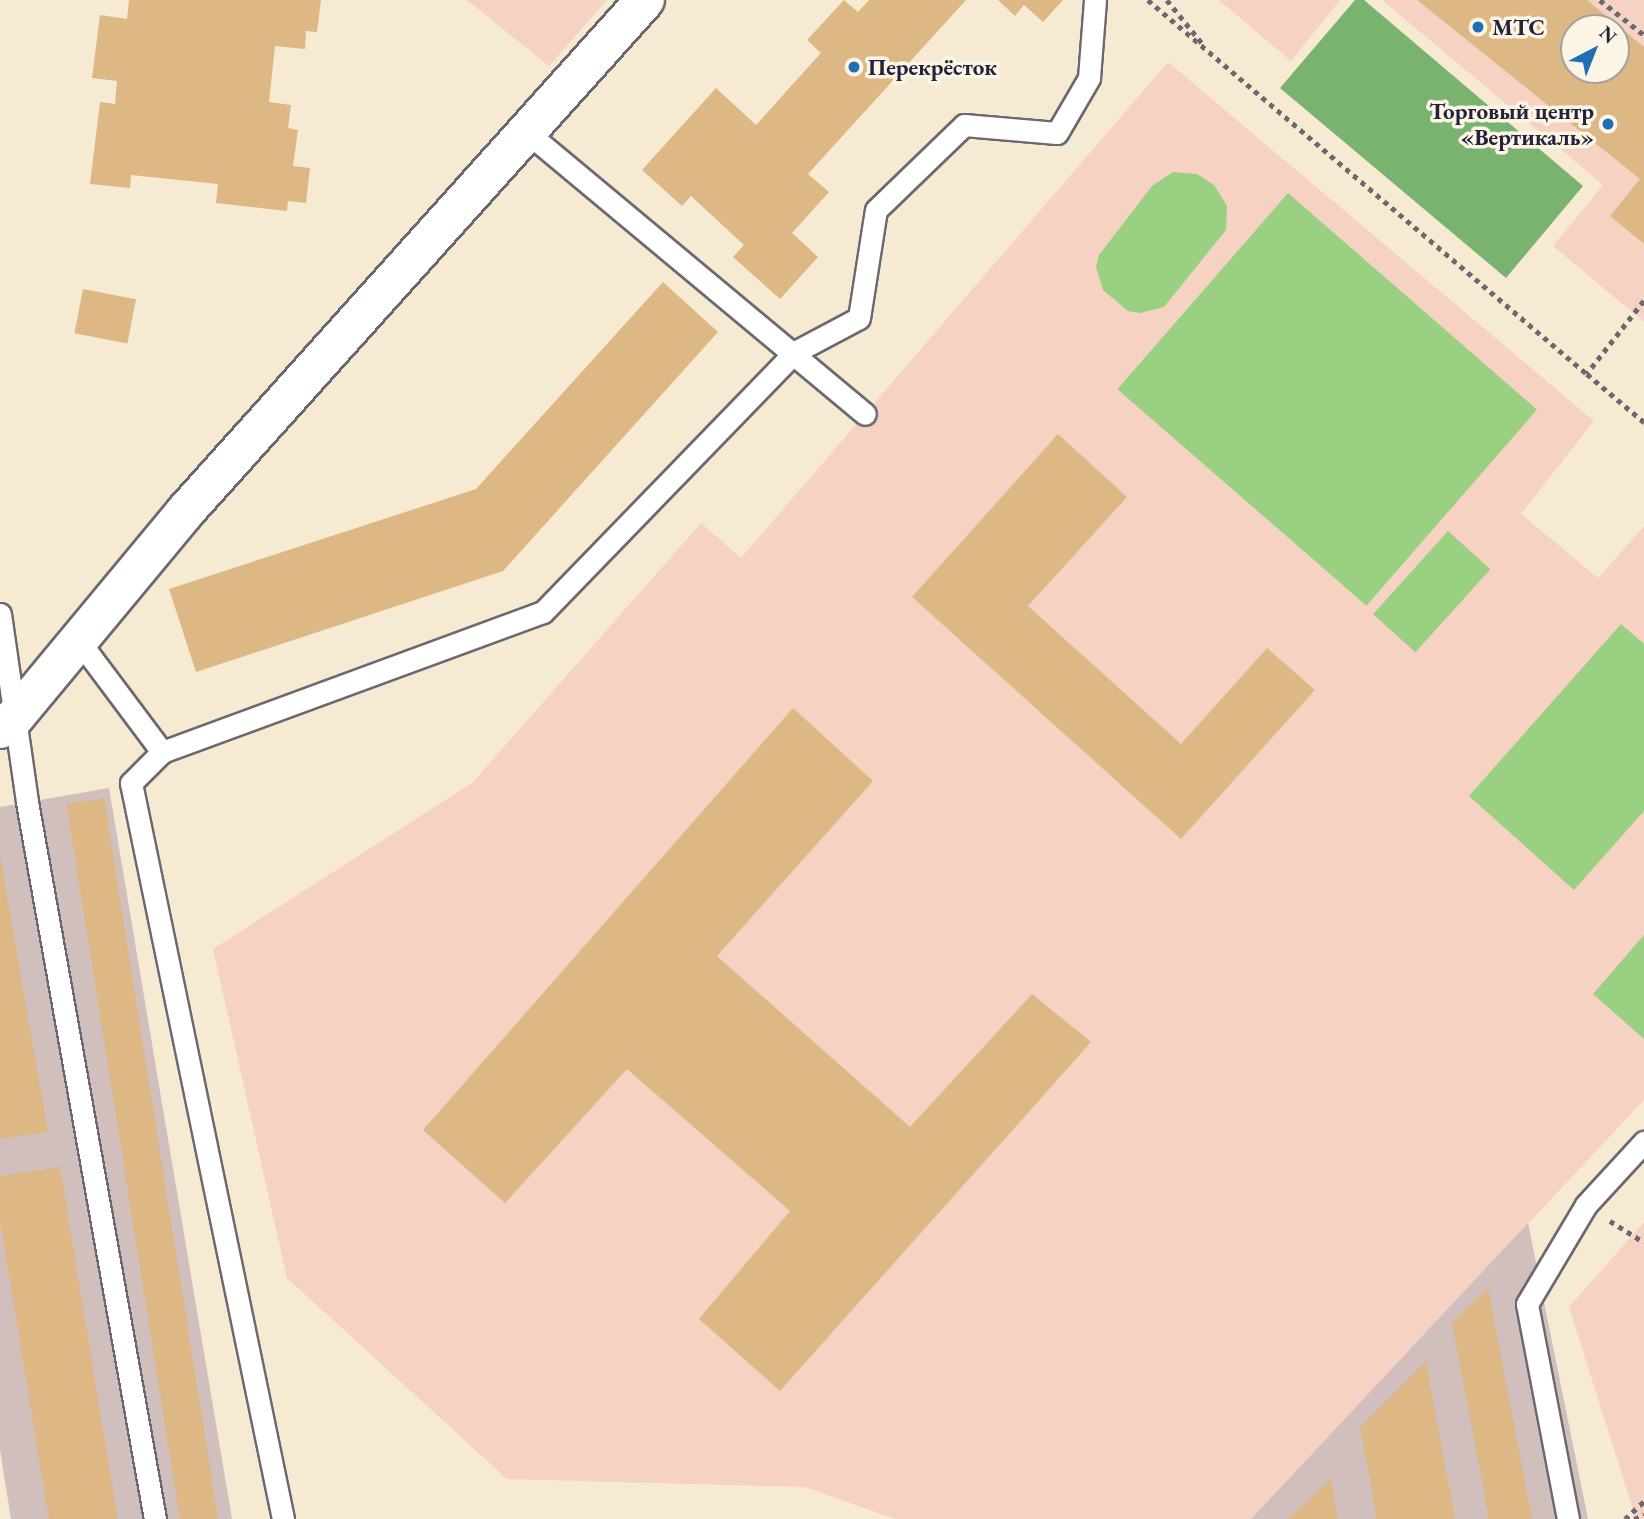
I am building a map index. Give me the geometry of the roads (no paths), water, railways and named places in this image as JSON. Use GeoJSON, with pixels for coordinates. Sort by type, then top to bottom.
{"type":"FeatureCollection","features":[{"type":"Feature","properties":{"kind":"street"},"geometry":{"type":"LineString","coordinates":[[7,723],[79,641],[185,512],[529,134],[645,0]]}},
{"type":"Feature","properties":{"kind":"lane"},"geometry":{"type":"LineString","coordinates":[[283,1519],[131,783],[162,752],[543,611],[794,352],[859,318],[876,210],[964,125],[1057,133],[1089,78],[1095,0]]}},
{"type":"Feature","properties":{"kind":"lane"},"geometry":{"type":"LineString","coordinates":[[529,134],[866,414]]}},
{"type":"Feature","properties":{"kind":"lane"},"geometry":{"type":"LineString","coordinates":[[0,614],[7,723],[155,1519]]}},
{"type":"Feature","properties":{"kind":"lane"},"geometry":{"type":"LineString","coordinates":[[79,641],[162,752]]}},
{"type":"Feature","properties":{"kind":"lane"},"geometry":{"type":"LineString","coordinates":[[1568,1519],[1527,1304],[1586,1205],[1644,1142]]}},
{"type":"Feature","properties":{"kind":"place","name":"МТС"},"geometry":{"type":"Point","coordinates":[1478,27]}},
{"type":"Feature","properties":{"kind":"place","name":"Перекрёсток"},"geometry":{"type":"Point","coordinates":[854,67]}},
{"type":"Feature","properties":{"kind":"place","name":"Торговый центр «Вертикаль»"},"geometry":{"type":"Point","coordinates":[1608,124]}}]}
